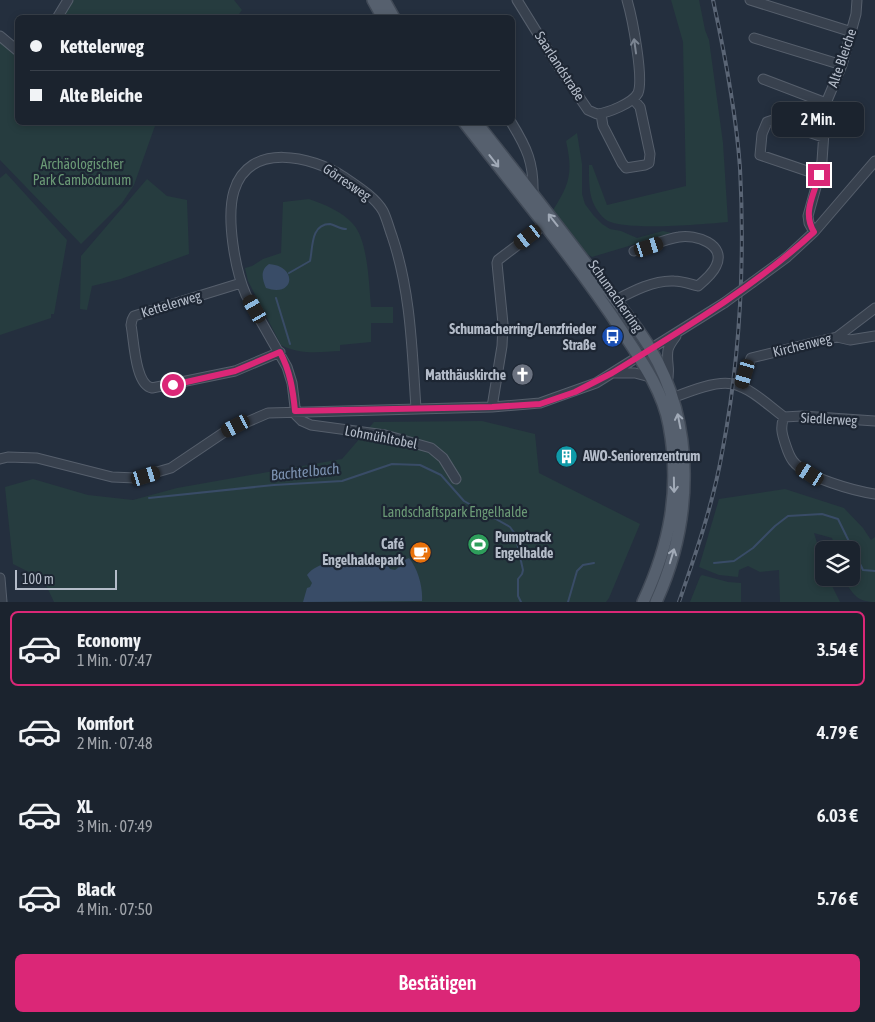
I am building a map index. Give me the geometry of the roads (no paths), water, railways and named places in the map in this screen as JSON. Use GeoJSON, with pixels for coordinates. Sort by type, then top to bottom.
{"type":"FeatureCollection","features":[{"type":"Feature","properties":{"kind":"main road"},"geometry":{"type":"LineString","coordinates":[[373,0],[381,15]]}},
{"type":"Feature","properties":{"kind":"main road"},"geometry":{"type":"LineString","coordinates":[[384,0],[392,15]]}},
{"type":"Feature","properties":{"kind":"main road","name":"Schumacherring"},"geometry":{"type":"LineString","coordinates":[[466,125],[607,306],[650,377],[668,400],[680,429],[685,488],[676,544],[664,584],[656,602]]}},
{"type":"Feature","properties":{"kind":"main road","name":"Schumacherring"},"geometry":{"type":"LineString","coordinates":[[478,125],[616,300],[651,350],[667,382],[675,489],[667,542],[643,602]]}},
{"type":"Feature","properties":{"kind":"street"},"geometry":{"type":"LineString","coordinates":[[59,15],[68,0]]}},
{"type":"Feature","properties":{"kind":"street","name":"Saarlandstraße"},"geometry":{"type":"LineString","coordinates":[[517,0],[588,110],[593,114],[601,114]]}},
{"type":"Feature","properties":{"kind":"street"},"geometry":{"type":"LineString","coordinates":[[627,0],[639,75],[635,96],[640,107],[650,160],[645,165],[626,168],[622,164],[603,126],[601,114],[613,110],[635,96]]}},
{"type":"Feature","properties":{"kind":"street"},"geometry":{"type":"LineString","coordinates":[[750,0],[852,32]]}},
{"type":"Feature","properties":{"kind":"street","name":"Alte Bleiche"},"geometry":{"type":"LineString","coordinates":[[814,232],[808,223],[808,216],[819,175],[826,103],[842,65],[852,32],[857,0]]}},
{"type":"Feature","properties":{"kind":"street"},"geometry":{"type":"LineString","coordinates":[[0,36],[15,48]]}},
{"type":"Feature","properties":{"kind":"street"},"geometry":{"type":"LineString","coordinates":[[754,38],[842,65]]}},
{"type":"Feature","properties":{"kind":"street"},"geometry":{"type":"LineString","coordinates":[[763,78],[826,103]]}},
{"type":"Feature","properties":{"kind":"street"},"geometry":{"type":"LineString","coordinates":[[819,175],[760,155],[762,134],[767,122],[773,120],[823,137]]}},
{"type":"Feature","properties":{"kind":"street"},"geometry":{"type":"LineString","coordinates":[[513,125],[526,145],[532,166],[533,194]]}},
{"type":"Feature","properties":{"kind":"street","name":"Görresweg"},"geometry":{"type":"LineString","coordinates":[[295,411],[292,383],[287,367],[241,283],[233,248],[232,213],[234,191],[241,177],[249,168],[268,159],[291,157],[318,163],[336,171],[358,186],[383,211],[401,268],[410,320],[416,408]]}},
{"type":"Feature","properties":{"kind":"street"},"geometry":{"type":"LineString","coordinates":[[0,459],[8,457],[37,458],[112,476],[136,478],[171,468],[226,432],[268,413],[492,407],[548,402],[596,383],[651,350],[754,282],[787,257],[814,232],[875,161]]}},
{"type":"Feature","properties":{"kind":"street"},"geometry":{"type":"LineString","coordinates":[[492,407],[502,346],[503,324],[497,263],[498,260],[544,224]]}},
{"type":"Feature","properties":{"kind":"street"},"geometry":{"type":"LineString","coordinates":[[616,300],[660,282],[672,281],[698,286],[716,266],[718,260],[717,251],[713,246],[700,238],[679,237],[634,251]]}},
{"type":"Feature","properties":{"kind":"street","name":"Kettelerweg"},"geometry":{"type":"LineString","coordinates":[[241,283],[134,316],[131,325],[139,374],[143,384],[146,387],[152,388],[235,371],[280,352]]}},
{"type":"Feature","properties":{"kind":"street","name":"Kirchenweg"},"geometry":{"type":"LineString","coordinates":[[741,387],[751,358],[837,337],[875,308]]}},
{"type":"Feature","properties":{"kind":"street"},"geometry":{"type":"LineString","coordinates":[[667,382],[670,374],[667,359],[668,348],[677,333]]}},
{"type":"Feature","properties":{"kind":"street"},"geometry":{"type":"LineString","coordinates":[[837,337],[850,340],[875,336]]}},
{"type":"Feature","properties":{"kind":"street"},"geometry":{"type":"LineString","coordinates":[[612,373],[635,373],[650,377]]}},
{"type":"Feature","properties":{"kind":"street"},"geometry":{"type":"LineString","coordinates":[[668,400],[718,384],[732,384],[741,387],[784,417],[780,427],[788,451],[794,462],[801,468],[810,474],[856,491],[875,494]]}},
{"type":"Feature","properties":{"kind":"street","name":"Lohmühltobel"},"geometry":{"type":"LineString","coordinates":[[295,411],[302,421],[310,425],[385,434],[431,448],[443,458],[456,479]]}},
{"type":"Feature","properties":{"kind":"street","name":"Siedlerweg"},"geometry":{"type":"LineString","coordinates":[[784,417],[802,416],[875,421]]}},
{"type":"Feature","properties":{"kind":"street"},"geometry":{"type":"LineString","coordinates":[[0,578],[2,602]]}},
{"type":"Feature","properties":{"kind":"water"},"geometry":{"type":"Polygon","coordinates":[[[269,264],[285,270],[288,275],[289,281],[283,289],[266,288],[263,275],[264,269],[269,264]]]}},
{"type":"Feature","properties":{"kind":"water"},"geometry":{"type":"Polygon","coordinates":[[[354,558],[384,559],[390,569],[395,570],[399,567],[400,562],[409,558],[419,578],[422,601],[303,602],[307,588],[312,583],[307,575],[311,571],[322,564],[354,558]]]}},
{"type":"Feature","properties":{"kind":"waterway"},"geometry":{"type":"LineString","coordinates":[[289,273],[310,261],[314,238],[319,228],[330,224],[346,229]]}},
{"type":"Feature","properties":{"kind":"waterway"},"geometry":{"type":"LineString","coordinates":[[276,298],[290,344]]}},
{"type":"Feature","properties":{"kind":"waterway","name":"Bachtelbach"},"geometry":{"type":"LineString","coordinates":[[149,498],[274,485],[342,481],[392,464],[420,465],[441,475],[464,501],[510,527],[515,534],[523,570],[518,579],[518,596],[521,602]]}},
{"type":"Feature","properties":{"kind":"waterway","name":"Bachtelbach"},"geometry":{"type":"LineString","coordinates":[[714,563],[734,561],[753,548],[788,516],[822,514],[838,519],[863,570],[875,571]]}},
{"type":"Feature","properties":{"kind":"waterway","name":"Bachtelbach"},"geometry":{"type":"LineString","coordinates":[[568,602],[577,571],[583,565],[594,563]]}},
{"type":"Feature","properties":{"kind":"railway"},"geometry":{"type":"LineString","coordinates":[[679,602],[704,528],[718,472],[733,382],[740,311],[742,239],[740,168],[736,125],[713,0]]}},
{"type":"Feature","properties":{"kind":"place","name":"Schumacherring/Lenzfrieder Straße"},"geometry":{"type":"Point","coordinates":[612,337]}},
{"type":"Feature","properties":{"kind":"place","name":"Matthäuskirche"},"geometry":{"type":"Point","coordinates":[522,375]}},
{"type":"Feature","properties":{"kind":"place","name":"AWO-Seniorenzentrum"},"geometry":{"type":"Point","coordinates":[567,456]}},
{"type":"Feature","properties":{"kind":"place","name":"Pumptrack Engelhalde"},"geometry":{"type":"Point","coordinates":[479,545]}},
{"type":"Feature","properties":{"kind":"place","name":"Café Engelhaldepark"},"geometry":{"type":"Point","coordinates":[420,552]}},
{"type":"Feature","properties":{"kind":"park label","name":"Archäologischer Park Cambodunum"},"geometry":{"type":"Point","coordinates":[82,172]}},
{"type":"Feature","properties":{"kind":"park label","name":"Landschaftspark Engelhalde"},"geometry":{"type":"Point","coordinates":[455,512]}}]}
